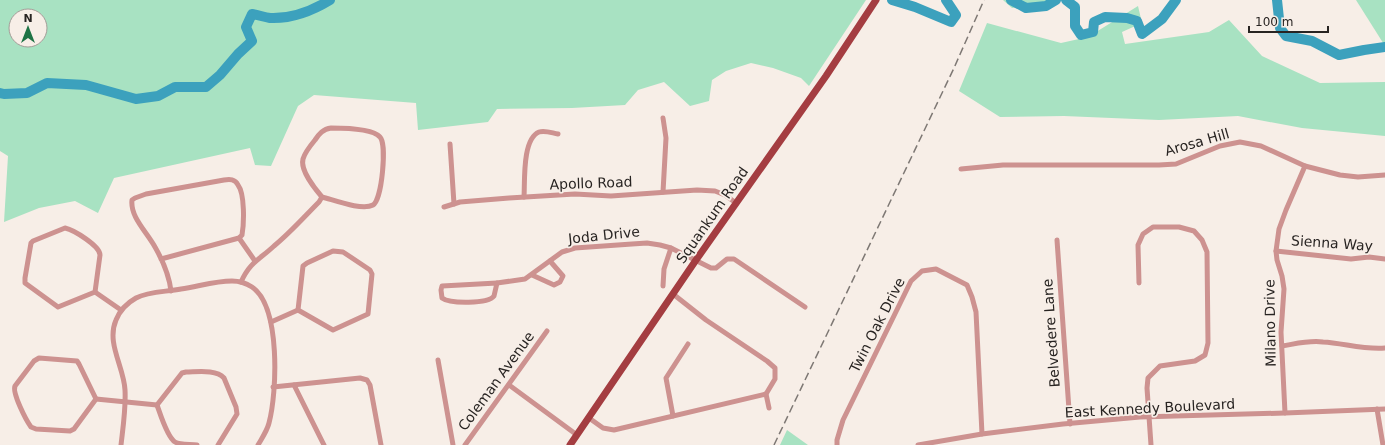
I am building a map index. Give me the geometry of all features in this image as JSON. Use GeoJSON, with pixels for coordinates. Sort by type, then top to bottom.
{"type":"FeatureCollection","features":[{"type":"Feature","properties":{"kind":"main road","name":"Squankum Road"},"geometry":{"type":"LineString","coordinates":[[570,445],[696,260],[826,76],[876,0]]}},
{"type":"Feature","properties":{"kind":"street"},"geometry":{"type":"LineString","coordinates":[[663,118],[666,138],[663,192]]}},
{"type":"Feature","properties":{"kind":"street"},"geometry":{"type":"LineString","coordinates":[[327,128],[346,128],[368,132],[380,137],[383,144],[384,156],[381,184],[376,203],[367,207],[351,205],[322,197],[303,167],[303,160],[307,150],[321,132],[327,128]]}},
{"type":"Feature","properties":{"kind":"street"},"geometry":{"type":"LineString","coordinates":[[524,198],[526,157],[528,146],[532,137],[539,132],[547,131],[558,134]]}},
{"type":"Feature","properties":{"kind":"street","name":"Arosa Hill"},"geometry":{"type":"LineString","coordinates":[[961,169],[1003,165],[1176,164],[1220,146],[1240,142],[1261,146],[1305,166],[1340,175],[1358,177],[1385,174]]}},
{"type":"Feature","properties":{"kind":"street"},"geometry":{"type":"LineString","coordinates":[[450,144],[454,204]]}},
{"type":"Feature","properties":{"kind":"street","name":"Milano Drive"},"geometry":{"type":"LineString","coordinates":[[1285,413],[1282,346],[1284,289],[1276,250],[1279,228],[1305,166]]}},
{"type":"Feature","properties":{"kind":"street"},"geometry":{"type":"LineString","coordinates":[[162,259],[240,238],[243,231],[242,200],[238,185],[231,179],[154,192],[132,200],[133,211],[162,259],[169,277],[171,291]]}},
{"type":"Feature","properties":{"kind":"street","name":"Apollo Road"},"geometry":{"type":"LineString","coordinates":[[444,207],[460,202],[575,194],[611,196],[697,190],[716,191],[725,195],[736,203]]}},
{"type":"Feature","properties":{"kind":"street"},"geometry":{"type":"LineString","coordinates":[[241,282],[246,271],[255,261],[275,246],[319,202],[322,197]]}},
{"type":"Feature","properties":{"kind":"street"},"geometry":{"type":"LineString","coordinates":[[1139,283],[1138,245],[1143,234],[1153,227],[1179,227],[1194,231],[1202,240],[1207,252],[1208,343],[1205,355],[1195,361],[1160,366],[1148,378],[1147,388],[1151,445]]}},
{"type":"Feature","properties":{"kind":"street"},"geometry":{"type":"LineString","coordinates":[[65,228],[72,230],[96,247],[100,252],[95,292],[62,307],[56,307],[25,283],[31,243],[65,228]]}},
{"type":"Feature","properties":{"kind":"street"},"geometry":{"type":"LineString","coordinates":[[240,238],[255,261]]}},
{"type":"Feature","properties":{"kind":"street","name":"Belvedere Lane"},"geometry":{"type":"LineString","coordinates":[[1056,240],[1070,424]]}},
{"type":"Feature","properties":{"kind":"street","name":"Joda Drive"},"geometry":{"type":"LineString","coordinates":[[497,283],[494,296],[488,300],[453,302],[442,298],[442,286],[497,283],[526,279],[562,252],[575,248],[647,243],[660,244],[671,248],[714,269],[726,259],[734,259],[805,307]]}},
{"type":"Feature","properties":{"kind":"street"},"geometry":{"type":"LineString","coordinates":[[663,286],[664,268],[671,248]]}},
{"type":"Feature","properties":{"kind":"street","name":"Sienna Way"},"geometry":{"type":"LineString","coordinates":[[1276,250],[1351,259],[1385,259]]}},
{"type":"Feature","properties":{"kind":"street"},"geometry":{"type":"LineString","coordinates":[[339,251],[348,255],[370,270],[372,274],[368,314],[333,330],[298,310],[302,268],[304,264],[339,251]]}},
{"type":"Feature","properties":{"kind":"street"},"geometry":{"type":"LineString","coordinates":[[532,275],[554,285],[560,282],[563,276],[550,261]]}},
{"type":"Feature","properties":{"kind":"street","name":"Twin Oak Drive"},"geometry":{"type":"LineString","coordinates":[[837,445],[843,420],[911,281],[922,270],[936,269],[967,285],[972,297],[976,312],[982,434]]}},
{"type":"Feature","properties":{"kind":"street"},"geometry":{"type":"LineString","coordinates":[[121,445],[125,383],[113,338],[113,329],[121,310],[142,295],[221,282],[241,282],[253,287],[263,301],[271,322],[276,356],[273,387],[268,424],[258,445]]}},
{"type":"Feature","properties":{"kind":"street"},"geometry":{"type":"LineString","coordinates":[[95,292],[121,310]]}},
{"type":"Feature","properties":{"kind":"street"},"geometry":{"type":"LineString","coordinates":[[673,294],[706,320],[775,368],[775,379],[766,394],[769,408]]}},
{"type":"Feature","properties":{"kind":"street"},"geometry":{"type":"LineString","coordinates":[[271,322],[298,310]]}},
{"type":"Feature","properties":{"kind":"street","name":"Coleman Avenue"},"geometry":{"type":"LineString","coordinates":[[465,445],[547,331]]}},
{"type":"Feature","properties":{"kind":"street"},"geometry":{"type":"LineString","coordinates":[[1282,346],[1310,341],[1322,341],[1374,349],[1385,348]]}},
{"type":"Feature","properties":{"kind":"street"},"geometry":{"type":"LineString","coordinates":[[673,416],[666,378],[688,344]]}},
{"type":"Feature","properties":{"kind":"street"},"geometry":{"type":"LineString","coordinates":[[38,358],[72,360],[79,364],[96,399],[74,429],[70,431],[36,429],[31,427],[28,423],[14,389],[34,361],[38,358]]}},
{"type":"Feature","properties":{"kind":"street"},"geometry":{"type":"LineString","coordinates":[[438,360],[453,445]]}},
{"type":"Feature","properties":{"kind":"street"},"geometry":{"type":"LineString","coordinates":[[157,405],[182,373],[215,373],[221,375],[224,378],[236,407],[237,414],[218,445]]}},
{"type":"Feature","properties":{"kind":"street"},"geometry":{"type":"LineString","coordinates":[[273,387],[360,378],[367,380],[370,385],[381,445]]}},
{"type":"Feature","properties":{"kind":"street"},"geometry":{"type":"LineString","coordinates":[[294,385],[324,445]]}},
{"type":"Feature","properties":{"kind":"street"},"geometry":{"type":"LineString","coordinates":[[509,385],[577,435]]}},
{"type":"Feature","properties":{"kind":"street"},"geometry":{"type":"LineString","coordinates":[[588,418],[603,428],[614,430],[766,394]]}},
{"type":"Feature","properties":{"kind":"street"},"geometry":{"type":"LineString","coordinates":[[96,399],[157,405]]}},
{"type":"Feature","properties":{"kind":"street"},"geometry":{"type":"LineString","coordinates":[[157,405],[173,440],[197,445]]}},
{"type":"Feature","properties":{"kind":"street"},"geometry":{"type":"LineString","coordinates":[[1377,409],[1383,445]]}},
{"type":"Feature","properties":{"kind":"street","name":"East Kennedy Boulevard"},"geometry":{"type":"LineString","coordinates":[[918,445],[982,434],[1150,417],[1385,409]]}},
{"type":"Feature","properties":{"kind":"green space"},"geometry":{"type":"Polygon","coordinates":[[[0,0],[866,0],[809,86],[801,78],[773,68],[751,63],[726,71],[712,80],[709,101],[690,106],[664,82],[638,90],[625,105],[572,108],[497,109],[488,122],[418,130],[416,103],[314,95],[298,106],[271,166],[255,165],[250,148],[114,178],[98,213],[75,201],[39,208],[4,222],[8,156],[0,151],[0,0]]]}},
{"type":"Feature","properties":{"kind":"green space"},"geometry":{"type":"Polygon","coordinates":[[[1003,0],[1057,0],[1056,2],[1012,8],[1003,0]]]}},
{"type":"Feature","properties":{"kind":"green space"},"geometry":{"type":"Polygon","coordinates":[[[1356,0],[1385,0],[1385,46],[1356,0]]]}},
{"type":"Feature","properties":{"kind":"green space"},"geometry":{"type":"Polygon","coordinates":[[[1138,6],[1142,23],[1122,32],[1125,44],[1209,32],[1229,20],[1262,56],[1320,83],[1385,82],[1385,136],[1302,128],[1238,116],[1159,120],[1064,116],[1000,117],[959,91],[987,23],[1061,43],[1088,37],[1138,6]]]}},
{"type":"Feature","properties":{"kind":"green space"},"geometry":{"type":"Polygon","coordinates":[[[787,430],[808,445],[780,445],[787,430]]]}},
{"type":"Feature","properties":{"kind":"waterway"},"geometry":{"type":"LineString","coordinates":[[0,93],[27,93],[47,83],[86,85],[136,99],[158,96],[175,87],[206,87],[220,75],[238,54],[252,41],[246,27],[252,14],[270,18],[294,16],[316,8],[330,0]]}},
{"type":"Feature","properties":{"kind":"waterway"},"geometry":{"type":"LineString","coordinates":[[892,0],[915,7],[951,22],[956,15],[946,0]]}},
{"type":"Feature","properties":{"kind":"waterway"},"geometry":{"type":"LineString","coordinates":[[1011,0],[1026,8],[1046,6],[1056,0]]}},
{"type":"Feature","properties":{"kind":"waterway"},"geometry":{"type":"LineString","coordinates":[[1066,0],[1075,7],[1075,26],[1081,35],[1093,32],[1094,22],[1105,17],[1127,18],[1137,21],[1142,34],[1162,19],[1176,0]]}},
{"type":"Feature","properties":{"kind":"waterway"},"geometry":{"type":"LineString","coordinates":[[1277,0],[1280,28],[1286,36],[1312,41],[1339,55],[1385,47]]}},
{"type":"Feature","properties":{"kind":"railway"},"geometry":{"type":"LineString","coordinates":[[774,445],[954,68],[984,0]]}}]}
